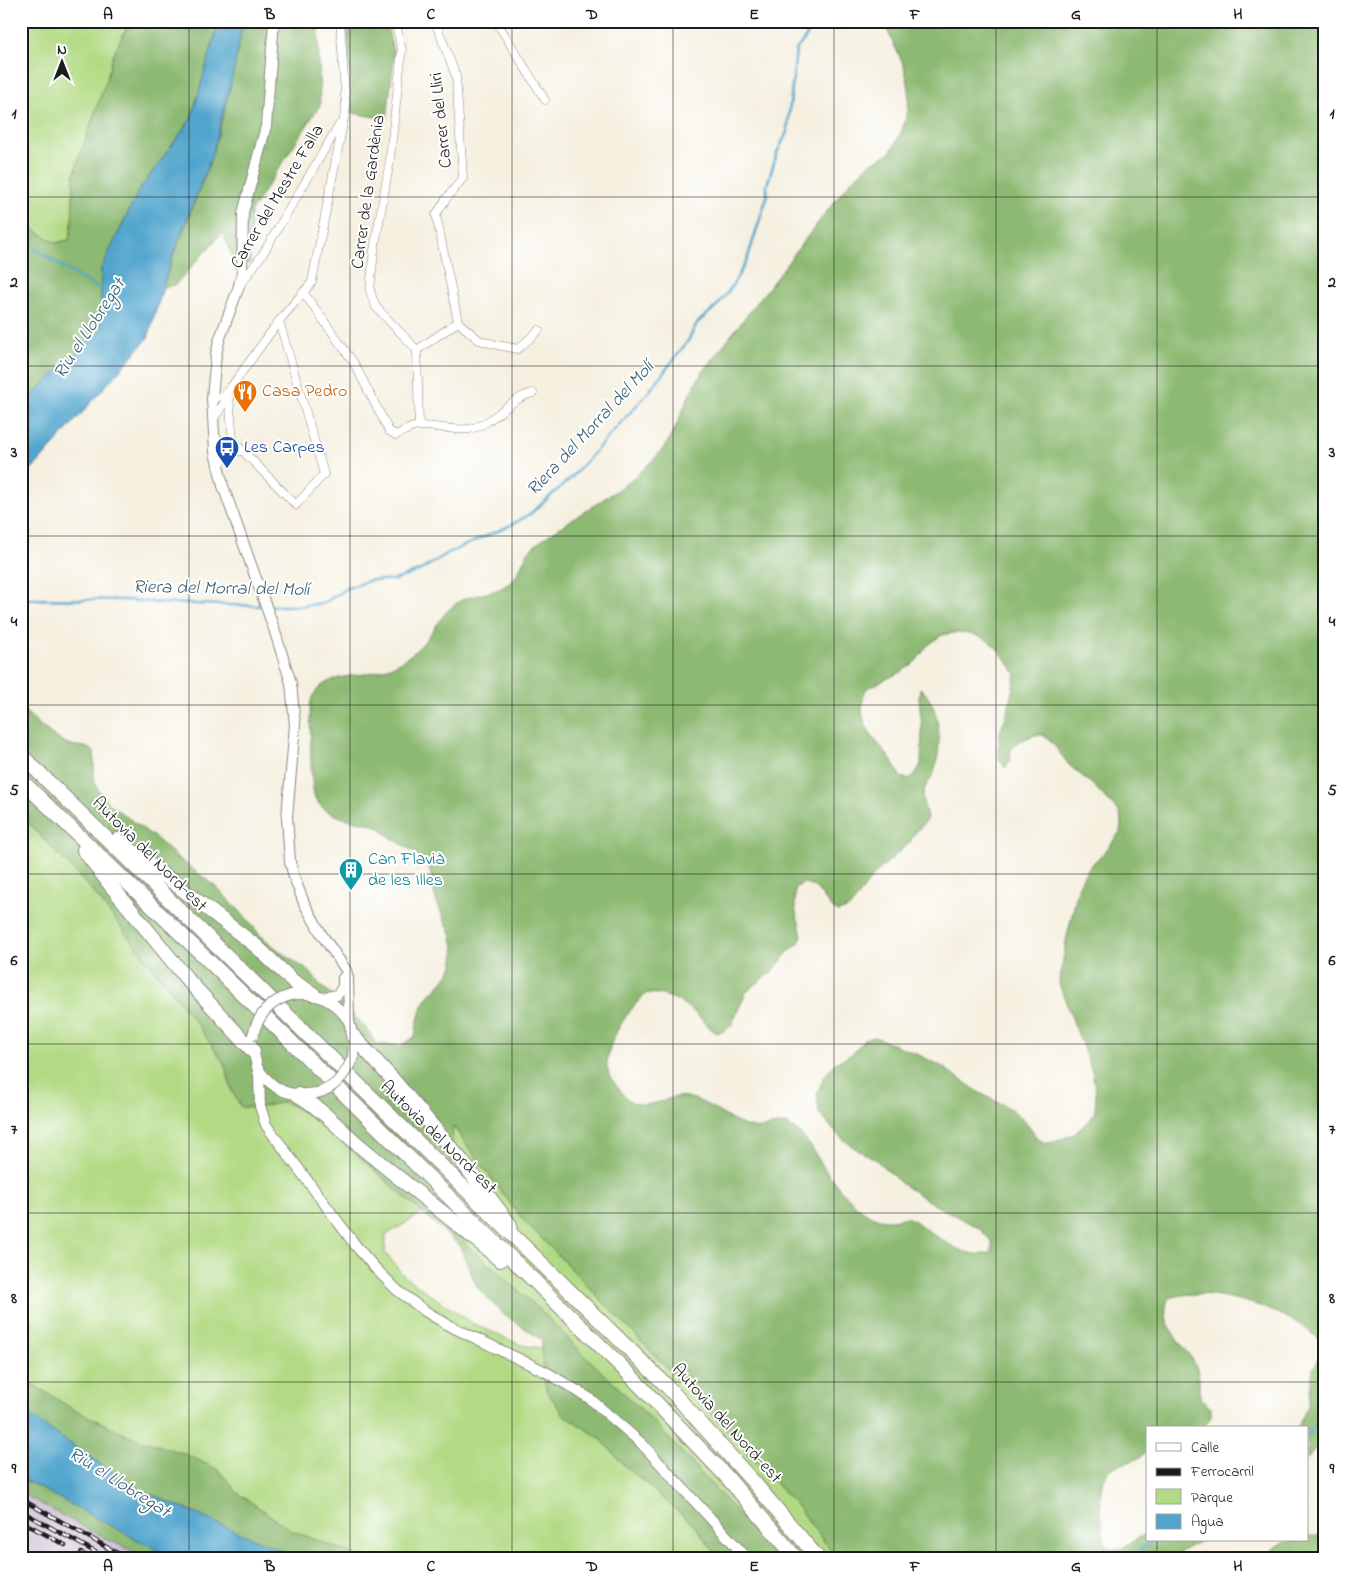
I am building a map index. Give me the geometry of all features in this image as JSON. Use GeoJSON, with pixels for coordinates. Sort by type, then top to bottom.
{"type":"FeatureCollection","features":[{"type":"Feature","properties":{"kind":"highway","name":"Autovia del Nord-est"},"geometry":{"type":"LineString","coordinates":[[21,755],[667,1386],[756,1485],[818,1558]]}},
{"type":"Feature","properties":{"kind":"highway","name":"Autovia del Nord-est"},"geometry":{"type":"LineString","coordinates":[[21,780],[641,1387],[726,1476],[796,1558]]}},
{"type":"Feature","properties":{"kind":"highway"},"geometry":{"type":"LineString","coordinates":[[65,798],[256,946],[294,982],[318,996]]}},
{"type":"Feature","properties":{"kind":"highway"},"geometry":{"type":"LineString","coordinates":[[58,816],[108,883],[180,971],[252,1051]]}},
{"type":"Feature","properties":{"kind":"highway"},"geometry":{"type":"LineString","coordinates":[[353,1036],[461,1160],[496,1205],[527,1250]]}},
{"type":"Feature","properties":{"kind":"highway"},"geometry":{"type":"LineString","coordinates":[[298,1095],[319,1110],[390,1171],[507,1266],[556,1302]]}},
{"type":"Feature","properties":{"kind":"street"},"geometry":{"type":"LineString","coordinates":[[258,1069],[271,1084],[280,1090],[298,1095],[317,1093],[334,1085],[348,1069],[353,1057],[353,1036],[349,1021],[348,978],[346,970],[304,903],[290,862],[287,817],[294,745],[295,711],[290,683],[274,629],[218,468],[214,434],[212,398],[216,354],[238,289],[243,257],[242,228],[244,207],[262,141],[268,110],[274,21]]}},
{"type":"Feature","properties":{"kind":"street"},"geometry":{"type":"LineString","coordinates":[[212,398],[223,396],[231,387],[279,320],[312,282],[346,108],[340,21]]}},
{"type":"Feature","properties":{"kind":"street","name":"Carrer de la Gardènia"},"geometry":{"type":"LineString","coordinates":[[395,21],[402,50],[389,166],[374,250],[370,291],[376,307],[417,350]]}},
{"type":"Feature","properties":{"kind":"street","name":"Carrer del Lliri"},"geometry":{"type":"LineString","coordinates":[[435,21],[456,76],[463,178],[436,215],[458,322]]}},
{"type":"Feature","properties":{"kind":"street"},"geometry":{"type":"LineString","coordinates":[[496,21],[545,100]]}},
{"type":"Feature","properties":{"kind":"street","name":"Carrer del Mestre Falla"},"geometry":{"type":"LineString","coordinates":[[238,289],[264,252],[343,119]]}},
{"type":"Feature","properties":{"kind":"street"},"geometry":{"type":"LineString","coordinates":[[304,293],[354,363],[389,431],[396,435],[419,426],[469,429],[484,422],[518,398],[533,393]]}},
{"type":"Feature","properties":{"kind":"street"},"geometry":{"type":"LineString","coordinates":[[231,387],[229,396],[233,440],[241,451],[296,505],[324,474],[279,320]]}},
{"type":"Feature","properties":{"kind":"street"},"geometry":{"type":"LineString","coordinates":[[419,426],[417,350],[458,322],[479,340],[497,346],[518,348],[538,330]]}},
{"type":"Feature","properties":{"kind":"street"},"geometry":{"type":"LineString","coordinates":[[213,420],[229,396]]}},
{"type":"Feature","properties":{"kind":"street"},"geometry":{"type":"LineString","coordinates":[[214,434],[227,448],[241,451]]}},
{"type":"Feature","properties":{"kind":"street"},"geometry":{"type":"LineString","coordinates":[[218,468],[230,452],[241,451]]}},
{"type":"Feature","properties":{"kind":"street"},"geometry":{"type":"LineString","coordinates":[[341,962],[344,978],[343,987],[337,995],[291,995],[278,1000],[267,1008],[258,1020],[252,1051],[258,1069],[260,1106],[266,1125],[365,1257],[397,1290],[448,1325],[546,1372],[589,1398],[640,1442],[746,1558]]}},
{"type":"Feature","properties":{"kind":"street"},"geometry":{"type":"LineString","coordinates":[[318,996],[342,1010],[349,1021]]}},
{"type":"Feature","properties":{"kind":"street"},"geometry":{"type":"LineString","coordinates":[[260,1106],[266,1096],[280,1090]]}},
{"type":"Feature","properties":{"kind":"shaded area"},"geometry":{"type":"Polygon","coordinates":[[[21,1493],[104,1538],[149,1558],[21,1558],[21,1493]]]}},
{"type":"Feature","properties":{"kind":"green space"},"geometry":{"type":"Polygon","coordinates":[[[21,21],[130,21],[114,53],[78,161],[74,176],[72,224],[69,240],[56,243],[21,222],[21,21]]]}},
{"type":"Feature","properties":{"kind":"green space"},"geometry":{"type":"Polygon","coordinates":[[[130,21],[219,21],[191,119],[138,192],[101,269],[101,329],[21,406],[21,222],[56,243],[69,240],[72,224],[74,176],[78,161],[114,53],[130,21]]]}},
{"type":"Feature","properties":{"kind":"green space"},"geometry":{"type":"Polygon","coordinates":[[[243,21],[318,21],[320,105],[251,211],[250,264],[233,260],[223,232],[175,285],[163,287],[217,138],[230,88],[243,21]]]}},
{"type":"Feature","properties":{"kind":"green space"},"geometry":{"type":"Polygon","coordinates":[[[347,21],[386,21],[394,56],[387,119],[352,113],[347,21]]]}},
{"type":"Feature","properties":{"kind":"green space"},"geometry":{"type":"Polygon","coordinates":[[[883,21],[1325,21],[1325,1434],[1308,1459],[1308,1426],[1299,1426],[1308,1406],[1313,1369],[1322,1353],[1323,1344],[1311,1332],[1273,1311],[1227,1297],[1204,1294],[1184,1295],[1168,1299],[1166,1309],[1170,1328],[1193,1360],[1199,1375],[1200,1394],[1205,1403],[1211,1408],[1211,1417],[1204,1426],[1146,1426],[1146,1451],[1140,1457],[1116,1466],[1108,1472],[1102,1483],[1101,1500],[1104,1540],[1106,1546],[1113,1550],[1122,1548],[1146,1534],[1146,1542],[1199,1542],[1168,1558],[837,1558],[795,1504],[711,1413],[518,1214],[453,1126],[449,1182],[464,1243],[537,1307],[655,1423],[778,1558],[719,1558],[695,1526],[622,1463],[600,1438],[564,1415],[546,1390],[541,1348],[542,1340],[502,1313],[477,1287],[460,1246],[317,1119],[284,1102],[255,1108],[241,1107],[232,1091],[225,1065],[200,1028],[91,889],[21,815],[21,708],[55,737],[68,744],[85,747],[94,752],[94,780],[108,803],[216,887],[243,914],[260,935],[310,972],[321,986],[336,997],[367,1029],[376,1043],[399,1046],[415,1037],[419,1016],[427,998],[449,973],[454,961],[454,945],[450,931],[435,898],[429,868],[422,859],[376,826],[345,819],[323,808],[316,800],[312,782],[310,739],[310,705],[314,694],[329,681],[382,670],[405,659],[424,642],[445,613],[454,605],[466,598],[492,592],[505,586],[515,577],[529,551],[534,546],[627,483],[655,458],[670,439],[689,396],[701,375],[820,220],[853,179],[870,164],[890,153],[901,133],[908,111],[909,88],[904,66],[883,21]],[[952,633],[942,635],[927,646],[916,661],[901,672],[866,689],[862,704],[863,716],[867,727],[894,765],[900,777],[909,779],[916,773],[921,764],[920,688],[927,696],[936,715],[939,748],[934,772],[925,788],[923,797],[927,820],[915,833],[910,842],[876,873],[854,903],[847,909],[838,912],[832,908],[815,887],[803,883],[795,888],[795,908],[802,935],[799,943],[786,954],[774,970],[746,992],[731,1026],[724,1031],[715,1033],[693,1011],[677,1000],[658,994],[647,993],[633,1007],[620,1025],[611,1045],[607,1068],[618,1088],[628,1099],[635,1103],[649,1104],[687,1097],[704,1103],[745,1126],[765,1128],[786,1124],[805,1139],[839,1188],[867,1214],[887,1220],[908,1218],[914,1220],[938,1238],[956,1248],[974,1254],[983,1254],[992,1252],[992,1242],[979,1228],[935,1205],[902,1184],[875,1159],[853,1147],[838,1135],[819,1113],[817,1094],[824,1077],[835,1063],[852,1054],[865,1039],[875,1037],[941,1066],[980,1093],[1011,1109],[1025,1121],[1037,1138],[1045,1143],[1055,1142],[1074,1134],[1090,1120],[1095,1111],[1096,1092],[1092,1071],[1059,984],[1066,941],[1079,885],[1088,868],[1108,848],[1120,832],[1120,813],[1093,785],[1069,765],[1051,741],[1043,735],[1034,735],[1016,743],[1011,750],[1010,760],[1005,768],[999,758],[999,735],[1007,714],[1016,674],[997,648],[984,638],[976,635],[952,633]]]}},
{"type":"Feature","properties":{"kind":"green space"},"geometry":{"type":"Polygon","coordinates":[[[21,815],[91,889],[200,1028],[225,1065],[232,1091],[241,1107],[255,1108],[284,1102],[317,1119],[422,1213],[386,1235],[385,1253],[405,1277],[472,1323],[521,1345],[541,1348],[546,1390],[564,1415],[600,1438],[622,1463],[695,1526],[719,1558],[364,1558],[292,1531],[235,1491],[230,1483],[185,1454],[137,1439],[74,1410],[21,1377],[21,815]]]}},
{"type":"Feature","properties":{"kind":"green space"},"geometry":{"type":"Polygon","coordinates":[[[452,1125],[518,1214],[711,1413],[795,1504],[837,1558],[778,1558],[655,1423],[537,1307],[464,1243],[449,1182],[452,1125]]]}},
{"type":"Feature","properties":{"kind":"green space"},"geometry":{"type":"Polygon","coordinates":[[[21,1377],[74,1410],[137,1439],[185,1454],[217,1469],[235,1491],[292,1531],[364,1558],[298,1558],[134,1487],[21,1410],[21,1377]]]}},
{"type":"Feature","properties":{"kind":"green space"},"geometry":{"type":"Polygon","coordinates":[[[21,1478],[172,1558],[149,1558],[104,1538],[21,1493],[21,1478]]]}},
{"type":"Feature","properties":{"kind":"green space"},"geometry":{"type":"Polygon","coordinates":[[[1308,1536],[1325,1536],[1325,1558],[1268,1558],[1274,1548],[1284,1543],[1308,1542],[1308,1536]]]}},
{"type":"Feature","properties":{"kind":"water"},"geometry":{"type":"Polygon","coordinates":[[[219,21],[243,21],[234,70],[212,155],[171,260],[148,338],[37,464],[21,478],[21,406],[101,329],[101,269],[138,192],[191,119],[219,21]]]}},
{"type":"Feature","properties":{"kind":"water","name":"Riu el Llobregat"},"geometry":{"type":"Polygon","coordinates":[[[21,1410],[134,1487],[298,1558],[172,1558],[21,1478],[21,1410]]]}},
{"type":"Feature","properties":{"kind":"waterway","name":"Riera del Morral del Molí"},"geometry":{"type":"LineString","coordinates":[[270,606],[301,606],[324,603],[347,588],[371,580],[395,580],[421,570],[448,553],[511,525],[530,514],[571,478],[647,394],[688,341],[697,323],[717,306],[731,288],[747,260],[767,197],[767,185],[777,153],[787,132],[796,50],[812,29],[815,21]]}},
{"type":"Feature","properties":{"kind":"waterway","name":"Riu el Llobregat"},"geometry":{"type":"LineString","coordinates":[[21,240],[80,278],[103,290]]}},
{"type":"Feature","properties":{"kind":"waterway","name":"Riera del Morral del Molí"},"geometry":{"type":"LineString","coordinates":[[21,599],[129,600],[162,603],[262,606]]}},
{"type":"Feature","properties":{"kind":"waterway"},"geometry":{"type":"LineString","coordinates":[[1308,1435],[1312,1429],[1325,1421]]}},
{"type":"Feature","properties":{"kind":"waterway"},"geometry":{"type":"LineString","coordinates":[[1134,1558],[1144,1547],[1153,1542]]}},
{"type":"Feature","properties":{"kind":"railway"},"geometry":{"type":"LineString","coordinates":[[21,1499],[126,1558]]}},
{"type":"Feature","properties":{"kind":"railway"},"geometry":{"type":"LineString","coordinates":[[21,1511],[106,1558]]}},
{"type":"Feature","properties":{"kind":"railway"},"geometry":{"type":"LineString","coordinates":[[21,1521],[65,1545]]}},
{"type":"Feature","properties":{"kind":"railway"},"geometry":{"type":"LineString","coordinates":[[81,1553],[90,1558]]}},
{"type":"Feature","properties":{"kind":"place","name":"Casa Pedro"},"geometry":{"type":"Point","coordinates":[245,413]}},
{"type":"Feature","properties":{"kind":"place","name":"Les Carpes"},"geometry":{"type":"Point","coordinates":[227,469]}},
{"type":"Feature","properties":{"kind":"place","name":"Can Flavià de les Illes"},"geometry":{"type":"Point","coordinates":[351,891]}}]}
